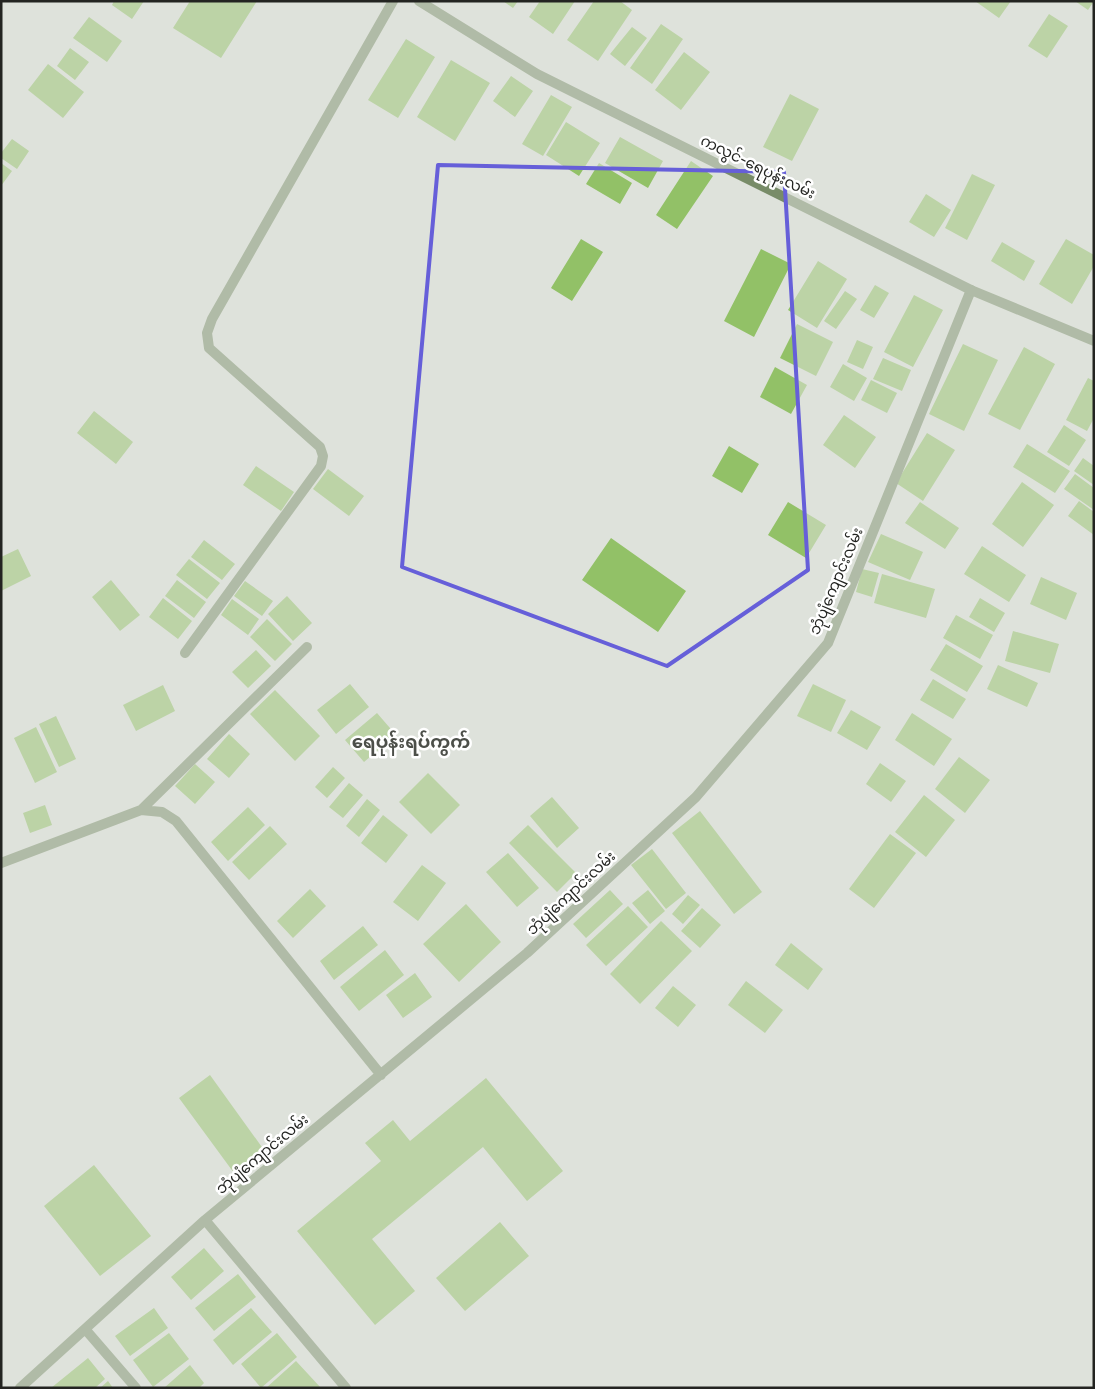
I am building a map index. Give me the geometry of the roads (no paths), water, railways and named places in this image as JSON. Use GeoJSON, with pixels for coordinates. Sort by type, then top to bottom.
{"type":"FeatureCollection","features":[{"type":"Feature","properties":{"kind":"street"},"geometry":{"type":"LineString","coordinates":[[186,653],[321,466],[323,456],[320,448],[209,348],[206,333],[393,1]]}},
{"type":"Feature","properties":{"kind":"street","name":"ကလွင်-ရေပုန်းလမ်း"},"geometry":{"type":"LineString","coordinates":[[419,1],[537,74],[971,290],[1094,341]]}},
{"type":"Feature","properties":{"kind":"street","name":"ဘုံပျံကျောင်းလမ်း"},"geometry":{"type":"LineString","coordinates":[[20,1388],[205,1220],[527,953],[696,797],[828,643],[971,290]]}},
{"type":"Feature","properties":{"kind":"street"},"geometry":{"type":"LineString","coordinates":[[1,863],[141,810],[308,647]]}},
{"type":"Feature","properties":{"kind":"street"},"geometry":{"type":"LineString","coordinates":[[141,810],[162,812],[176,821],[380,1075]]}},
{"type":"Feature","properties":{"kind":"street"},"geometry":{"type":"LineString","coordinates":[[205,1220],[346,1388]]}},
{"type":"Feature","properties":{"kind":"street"},"geometry":{"type":"LineString","coordinates":[[85,1329],[136,1388]]}},
{"type":"Feature","properties":{"kind":"district","name":"ရေပုန်းရပ်ကွက်"},"geometry":{"type":"Point","coordinates":[411,742]}}]}
